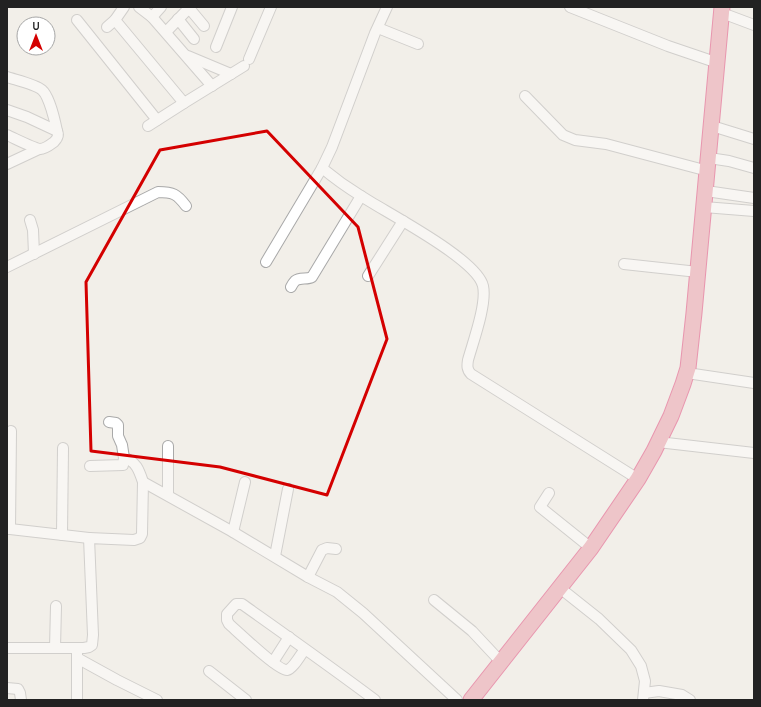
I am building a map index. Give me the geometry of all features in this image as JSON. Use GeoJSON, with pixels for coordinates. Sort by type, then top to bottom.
{"type":"FeatureCollection","features":[{"type":"Feature","properties":{"kind":"highway"},"geometry":{"type":"LineString","coordinates":[[471,700],[591,548],[638,479],[671,416],[684,384],[688,370],[698,272],[722,10]]}},
{"type":"Feature","properties":{"kind":"street"},"geometry":{"type":"LineString","coordinates":[[107,27],[115,20],[124,7]]}},
{"type":"Feature","properties":{"kind":"street"},"geometry":{"type":"LineString","coordinates":[[139,7],[152,17],[166,32],[212,86]]}},
{"type":"Feature","properties":{"kind":"street"},"geometry":{"type":"LineString","coordinates":[[152,17],[161,7]]}},
{"type":"Feature","properties":{"kind":"street"},"geometry":{"type":"LineString","coordinates":[[216,47],[232,7]]}},
{"type":"Feature","properties":{"kind":"street"},"geometry":{"type":"LineString","coordinates":[[148,126],[231,74],[246,62],[271,7]]}},
{"type":"Feature","properties":{"kind":"street"},"geometry":{"type":"LineString","coordinates":[[266,262],[322,168],[332,147],[387,7]]}},
{"type":"Feature","properties":{"kind":"street"},"geometry":{"type":"LineString","coordinates":[[570,7],[668,46],[718,63]]}},
{"type":"Feature","properties":{"kind":"street"},"geometry":{"type":"LineString","coordinates":[[166,32],[189,8],[204,26]]}},
{"type":"Feature","properties":{"kind":"street"},"geometry":{"type":"LineString","coordinates":[[722,10],[754,25]]}},
{"type":"Feature","properties":{"kind":"street"},"geometry":{"type":"LineString","coordinates":[[178,19],[194,39]]}},
{"type":"Feature","properties":{"kind":"street"},"geometry":{"type":"LineString","coordinates":[[77,20],[157,120]]}},
{"type":"Feature","properties":{"kind":"street"},"geometry":{"type":"LineString","coordinates":[[115,20],[184,103]]}},
{"type":"Feature","properties":{"kind":"street"},"geometry":{"type":"LineString","coordinates":[[378,28],[418,44]]}},
{"type":"Feature","properties":{"kind":"street"},"geometry":{"type":"LineString","coordinates":[[186,55],[231,74]]}},
{"type":"Feature","properties":{"kind":"street"},"geometry":{"type":"LineString","coordinates":[[7,77],[38,88],[44,92],[53,115],[58,136],[57,139],[47,146],[7,164]]}},
{"type":"Feature","properties":{"kind":"street"},"geometry":{"type":"LineString","coordinates":[[525,96],[562,135],[575,140],[606,144],[708,165],[729,161],[754,168]]}},
{"type":"Feature","properties":{"kind":"street"},"geometry":{"type":"LineString","coordinates":[[7,110],[28,117],[57,130]]}},
{"type":"Feature","properties":{"kind":"street"},"geometry":{"type":"LineString","coordinates":[[712,126],[754,138]]}},
{"type":"Feature","properties":{"kind":"street"},"geometry":{"type":"LineString","coordinates":[[7,135],[39,149]]}},
{"type":"Feature","properties":{"kind":"street"},"geometry":{"type":"LineString","coordinates":[[322,168],[361,196],[446,248],[472,268],[480,278],[483,285],[484,300],[468,360],[467,367],[471,374],[638,479]]}},
{"type":"Feature","properties":{"kind":"street"},"geometry":{"type":"LineString","coordinates":[[706,191],[754,198]]}},
{"type":"Feature","properties":{"kind":"street"},"geometry":{"type":"LineString","coordinates":[[7,267],[158,192],[167,192],[176,195],[186,206]]}},
{"type":"Feature","properties":{"kind":"street"},"geometry":{"type":"LineString","coordinates":[[291,287],[298,279],[307,279],[312,276],[361,196]]}},
{"type":"Feature","properties":{"kind":"street"},"geometry":{"type":"LineString","coordinates":[[704,207],[754,211]]}},
{"type":"Feature","properties":{"kind":"street"},"geometry":{"type":"LineString","coordinates":[[30,220],[33,230],[34,254]]}},
{"type":"Feature","properties":{"kind":"street"},"geometry":{"type":"LineString","coordinates":[[368,276],[403,221]]}},
{"type":"Feature","properties":{"kind":"street"},"geometry":{"type":"LineString","coordinates":[[624,264],[698,272]]}},
{"type":"Feature","properties":{"kind":"street"},"geometry":{"type":"LineString","coordinates":[[688,370],[754,377]]}},
{"type":"Feature","properties":{"kind":"street"},"geometry":{"type":"LineString","coordinates":[[688,370],[754,383]]}},
{"type":"Feature","properties":{"kind":"street"},"geometry":{"type":"LineString","coordinates":[[90,466],[122,466],[124,464],[122,445],[118,436],[118,425],[116,423],[109,422]]}},
{"type":"Feature","properties":{"kind":"street"},"geometry":{"type":"LineString","coordinates":[[11,430],[8,529],[89,538],[134,540],[140,538],[142,534],[143,482],[134,463],[124,458]]}},
{"type":"Feature","properties":{"kind":"street"},"geometry":{"type":"LineString","coordinates":[[658,442],[754,453]]}},
{"type":"Feature","properties":{"kind":"street"},"geometry":{"type":"LineString","coordinates":[[168,446],[168,495]]}},
{"type":"Feature","properties":{"kind":"street"},"geometry":{"type":"LineString","coordinates":[[62,534],[63,448]]}},
{"type":"Feature","properties":{"kind":"street"},"geometry":{"type":"LineString","coordinates":[[143,482],[233,532],[308,577],[337,592],[363,613],[457,700]]}},
{"type":"Feature","properties":{"kind":"street"},"geometry":{"type":"LineString","coordinates":[[233,532],[245,482]]}},
{"type":"Feature","properties":{"kind":"street"},"geometry":{"type":"LineString","coordinates":[[274,556],[288,489]]}},
{"type":"Feature","properties":{"kind":"street"},"geometry":{"type":"LineString","coordinates":[[549,493],[540,507],[591,548]]}},
{"type":"Feature","properties":{"kind":"street"},"geometry":{"type":"LineString","coordinates":[[77,653],[92,645],[93,641],[89,538]]}},
{"type":"Feature","properties":{"kind":"street"},"geometry":{"type":"LineString","coordinates":[[308,577],[322,550],[327,548],[336,549]]}},
{"type":"Feature","properties":{"kind":"street"},"geometry":{"type":"LineString","coordinates":[[560,588],[599,619],[631,650],[642,666],[645,680],[644,696],[659,691],[682,695],[690,700]]}},
{"type":"Feature","properties":{"kind":"street"},"geometry":{"type":"LineString","coordinates":[[434,600],[472,631],[501,662]]}},
{"type":"Feature","properties":{"kind":"street"},"geometry":{"type":"LineString","coordinates":[[305,649],[292,668],[284,670],[229,624],[227,614],[236,604],[242,604],[289,637],[375,700]]}},
{"type":"Feature","properties":{"kind":"street"},"geometry":{"type":"LineString","coordinates":[[55,648],[56,606]]}},
{"type":"Feature","properties":{"kind":"street"},"geometry":{"type":"LineString","coordinates":[[273,662],[289,637]]}},
{"type":"Feature","properties":{"kind":"street"},"geometry":{"type":"LineString","coordinates":[[7,648],[55,648],[77,653],[117,680],[157,700]]}},
{"type":"Feature","properties":{"kind":"street"},"geometry":{"type":"LineString","coordinates":[[77,653],[77,700]]}},
{"type":"Feature","properties":{"kind":"street"},"geometry":{"type":"LineString","coordinates":[[209,671],[246,700]]}},
{"type":"Feature","properties":{"kind":"street"},"geometry":{"type":"LineString","coordinates":[[7,688],[18,689],[21,700]]}},
{"type":"Feature","properties":{"kind":"highlighted area"},"geometry":{"type":"Polygon","coordinates":[[[267,131],[358,227],[387,339],[327,495],[220,467],[91,451],[86,282],[160,150],[267,131]]]}}]}
